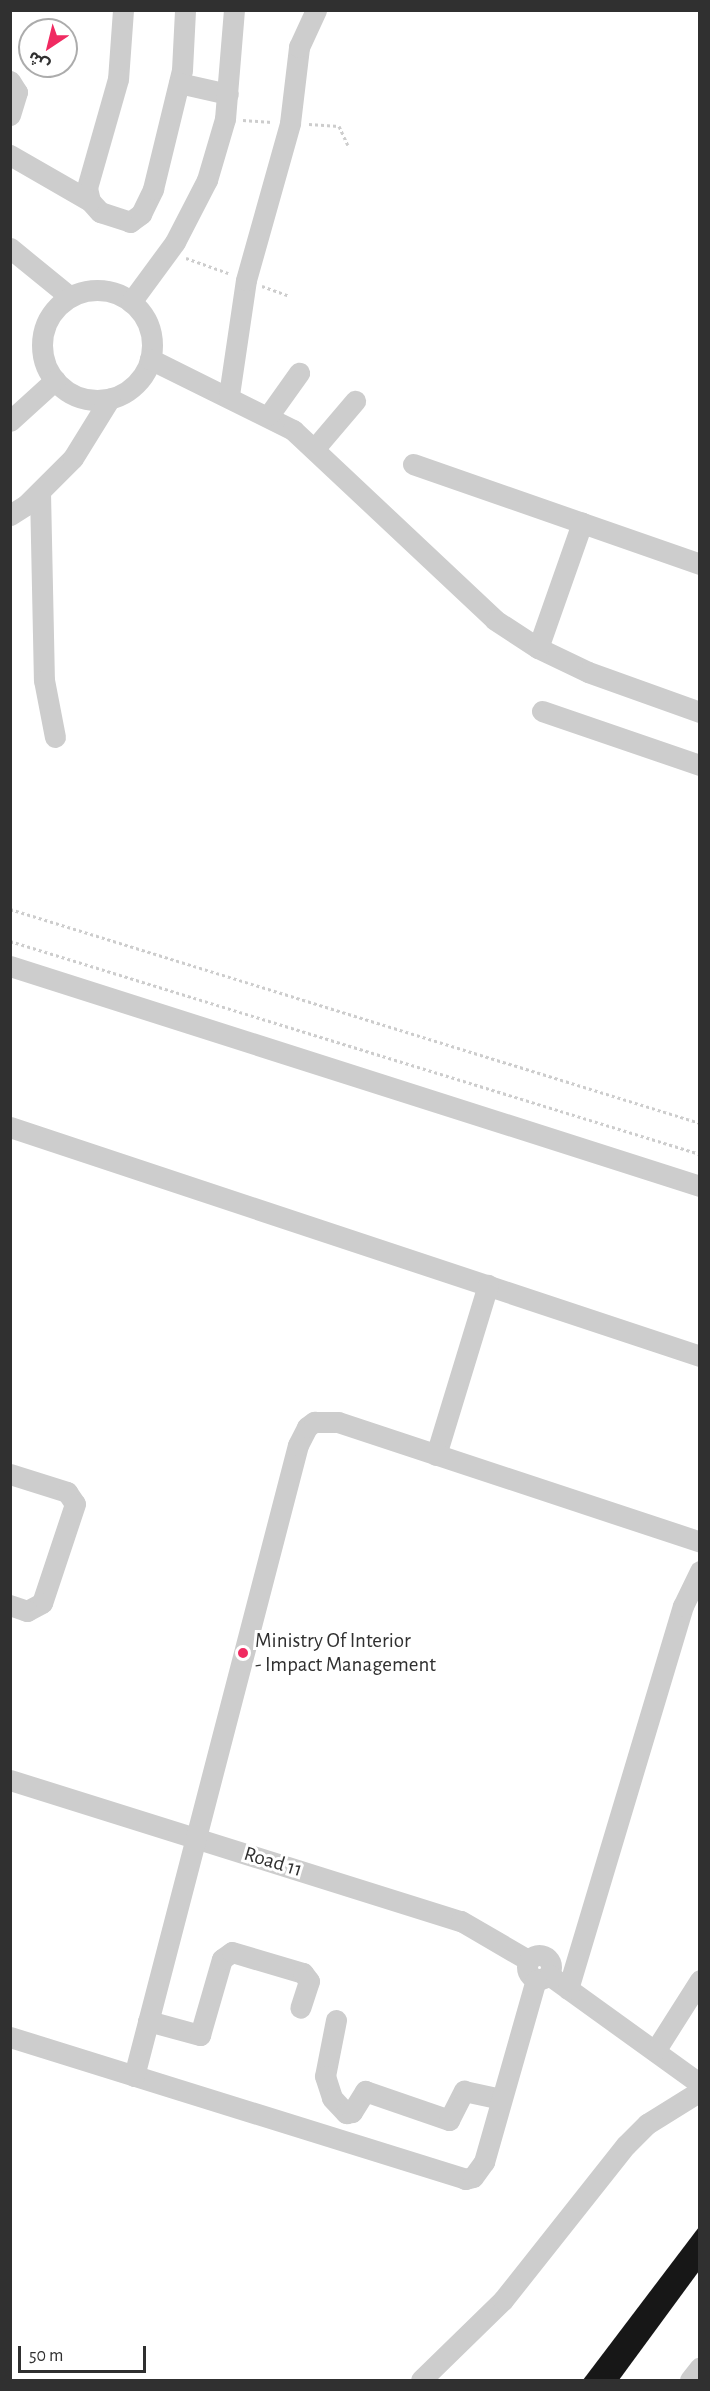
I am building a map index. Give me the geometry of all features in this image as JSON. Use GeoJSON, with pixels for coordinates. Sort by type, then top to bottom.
{"type":"FeatureCollection","features":[{"type":"Feature","properties":{"kind":"street"},"geometry":{"type":"LineString","coordinates":[[90,201],[87,188],[120,71],[123,10]]}},
{"type":"Feature","properties":{"kind":"street"},"geometry":{"type":"LineString","coordinates":[[10,155],[90,201],[100,212],[121,221],[130,222],[141,214],[153,189],[179,83],[185,10]]}},
{"type":"Feature","properties":{"kind":"street"},"geometry":{"type":"LineString","coordinates":[[131,302],[175,242],[207,180],[228,94],[234,10]]}},
{"type":"Feature","properties":{"kind":"street"},"geometry":{"type":"LineString","coordinates":[[229,395],[246,280],[290,123],[299,47],[316,10]]}},
{"type":"Feature","properties":{"kind":"street"},"geometry":{"type":"LineString","coordinates":[[10,81],[17,92],[10,115]]}},
{"type":"Feature","properties":{"kind":"street"},"geometry":{"type":"LineString","coordinates":[[179,83],[228,94]]}},
{"type":"Feature","properties":{"kind":"street"},"geometry":{"type":"LineString","coordinates":[[10,248],[70,297]]}},
{"type":"Feature","properties":{"kind":"street"},"geometry":{"type":"LineString","coordinates":[[10,515],[40,492],[72,458],[111,398],[140,380],[150,359],[149,326],[131,302],[98,290],[70,297],[55,310],[44,335],[46,363],[56,380],[79,396],[111,398]]}},
{"type":"Feature","properties":{"kind":"street"},"geometry":{"type":"LineString","coordinates":[[150,359],[269,416],[315,448],[434,565],[495,620],[538,648],[588,672],[699,712]]}},
{"type":"Feature","properties":{"kind":"street"},"geometry":{"type":"LineString","coordinates":[[269,416],[298,373]]}},
{"type":"Feature","properties":{"kind":"street"},"geometry":{"type":"LineString","coordinates":[[10,421],[56,380]]}},
{"type":"Feature","properties":{"kind":"street"},"geometry":{"type":"LineString","coordinates":[[315,448],[355,401]]}},
{"type":"Feature","properties":{"kind":"street"},"geometry":{"type":"LineString","coordinates":[[413,464],[699,564]]}},
{"type":"Feature","properties":{"kind":"street"},"geometry":{"type":"LineString","coordinates":[[40,492],[44,680],[55,737]]}},
{"type":"Feature","properties":{"kind":"street"},"geometry":{"type":"LineString","coordinates":[[538,648],[582,523]]}},
{"type":"Feature","properties":{"kind":"street"},"geometry":{"type":"LineString","coordinates":[[542,711],[699,765]]}},
{"type":"Feature","properties":{"kind":"street"},"geometry":{"type":"LineString","coordinates":[[10,966],[699,1186]]}},
{"type":"Feature","properties":{"kind":"street"},"geometry":{"type":"LineString","coordinates":[[10,1127],[699,1356]]}},
{"type":"Feature","properties":{"kind":"street"},"geometry":{"type":"LineString","coordinates":[[436,1455],[488,1286]]}},
{"type":"Feature","properties":{"kind":"street"},"geometry":{"type":"LineString","coordinates":[[134,2076],[301,1436],[314,1422],[326,1420],[699,1542]]}},
{"type":"Feature","properties":{"kind":"street"},"geometry":{"type":"LineString","coordinates":[[10,1474],[67,1492],[75,1504],[42,1603],[27,1611],[10,1605]]}},
{"type":"Feature","properties":{"kind":"street"},"geometry":{"type":"LineString","coordinates":[[568,1989],[683,1606],[699,1571]]}},
{"type":"Feature","properties":{"kind":"street","name":"Road 11"},"geometry":{"type":"LineString","coordinates":[[10,1780],[461,1921],[568,1989],[699,2084]]}},
{"type":"Feature","properties":{"kind":"street"},"geometry":{"type":"LineString","coordinates":[[148,2021],[200,2035],[222,1959],[232,1952],[303,1974],[309,1981],[300,2008]]}},
{"type":"Feature","properties":{"kind":"street"},"geometry":{"type":"LineString","coordinates":[[10,2037],[465,2179],[473,2176],[484,2162],[538,1972]]}},
{"type":"Feature","properties":{"kind":"street"},"geometry":{"type":"LineString","coordinates":[[655,2051],[699,1980]]}},
{"type":"Feature","properties":{"kind":"street"},"geometry":{"type":"LineString","coordinates":[[336,2020],[325,2076],[332,2098],[346,2113],[352,2112],[365,2091],[449,2120],[464,2091],[501,2099]]}},
{"type":"Feature","properties":{"kind":"street"},"geometry":{"type":"LineString","coordinates":[[421,2380],[503,2300],[559,2225],[631,2139],[699,2091]]}},
{"type":"Feature","properties":{"kind":"street"},"geometry":{"type":"LineString","coordinates":[[690,2380],[699,2367]]}},
{"type":"Feature","properties":{"kind":"path"},"geometry":{"type":"LineString","coordinates":[[10,909],[699,1123]]}},
{"type":"Feature","properties":{"kind":"path"},"geometry":{"type":"LineString","coordinates":[[10,941],[699,1154]]}},
{"type":"Feature","properties":{"kind":"building"},"geometry":{"type":"Polygon","coordinates":[[[699,2227],[699,2271],[619,2380],[583,2380],[699,2227]]]}},
{"type":"Feature","properties":{"kind":"place","name":"Ministry Of Interior - Impact Management"},"geometry":{"type":"Point","coordinates":[243,1653]}}]}
